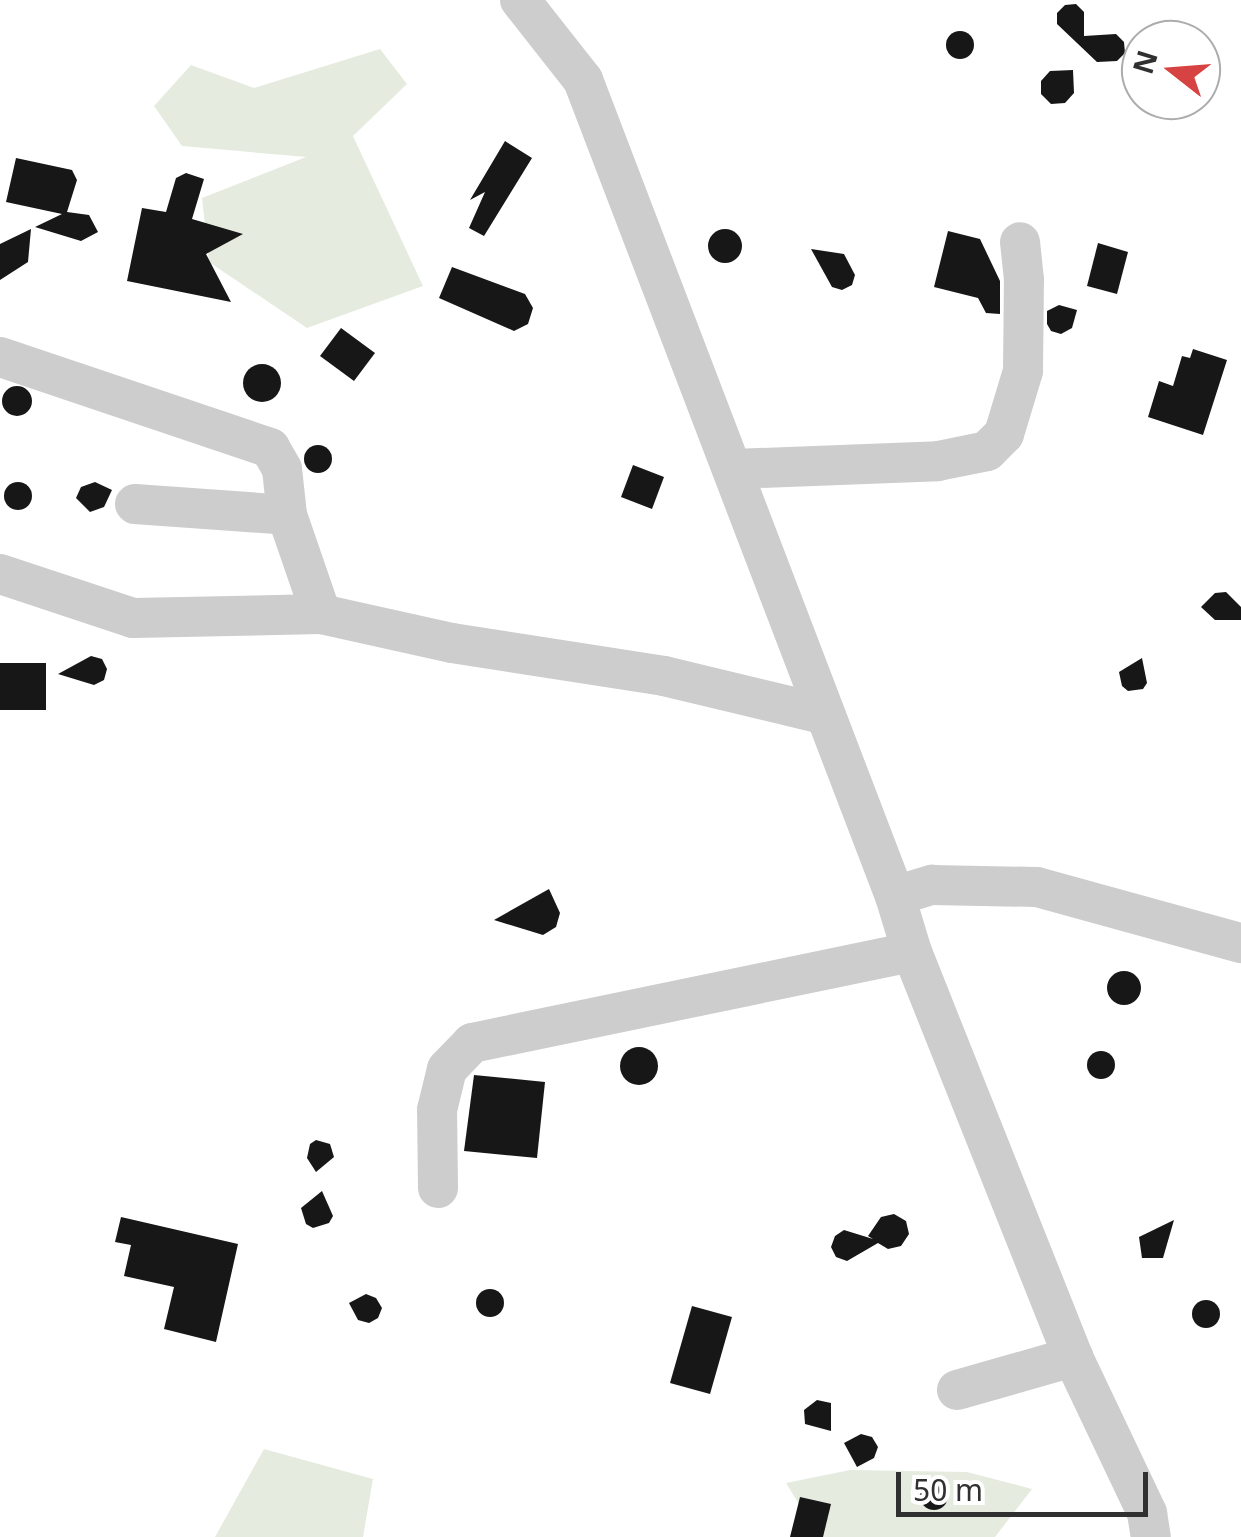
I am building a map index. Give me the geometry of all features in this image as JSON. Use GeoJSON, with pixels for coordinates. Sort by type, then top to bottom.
{"type":"FeatureCollection","features":[{"type":"Feature","properties":{"kind":"street"},"geometry":{"type":"LineString","coordinates":[[520,0],[584,80],[734,470],[822,714],[895,896],[912,952],[1074,1357],[1146,1513],[1151,1537]]}},
{"type":"Feature","properties":{"kind":"street"},"geometry":{"type":"LineString","coordinates":[[734,470],[938,462],[987,451],[1004,434],[1023,371],[1024,280],[1020,242]]}},
{"type":"Feature","properties":{"kind":"street"},"geometry":{"type":"LineString","coordinates":[[0,358],[270,448],[282,469],[287,515],[321,614]]}},
{"type":"Feature","properties":{"kind":"street"},"geometry":{"type":"LineString","coordinates":[[135,504],[287,515]]}},
{"type":"Feature","properties":{"kind":"street"},"geometry":{"type":"LineString","coordinates":[[0,574],[133,618],[321,614],[452,643],[664,676],[822,714]]}},
{"type":"Feature","properties":{"kind":"street"},"geometry":{"type":"LineString","coordinates":[[895,896],[932,885],[1038,886],[1241,943]]}},
{"type":"Feature","properties":{"kind":"street"},"geometry":{"type":"LineString","coordinates":[[438,1188],[438,1110],[447,1069],[472,1044],[912,952]]}},
{"type":"Feature","properties":{"kind":"street"},"geometry":{"type":"LineString","coordinates":[[957,1390],[1074,1357]]}},
{"type":"Feature","properties":{"kind":"shaded area"},"geometry":{"type":"Polygon","coordinates":[[[380,49],[407,84],[353,136],[423,286],[307,328],[209,262],[202,198],[306,157],[182,146],[154,106],[191,65],[254,88],[380,49]]]}},
{"type":"Feature","properties":{"kind":"shaded area"},"geometry":{"type":"Polygon","coordinates":[[[264,1449],[373,1479],[363,1537],[215,1537],[264,1449]]]}},
{"type":"Feature","properties":{"kind":"shaded area"},"geometry":{"type":"Polygon","coordinates":[[[850,1470],[967,1472],[1032,1489],[995,1537],[819,1537],[786,1483],[850,1470]]]}},
{"type":"Feature","properties":{"kind":"building"},"geometry":{"type":"Polygon","coordinates":[[[1076,4],[1084,12],[1084,36],[1116,34],[1121,39],[1121,57],[1117,61],[1097,62],[1057,24],[1057,13],[1065,5],[1076,4]]]}},
{"type":"Feature","properties":{"kind":"building"},"geometry":{"type":"Polygon","coordinates":[[[960,31],[970,35],[974,45],[970,55],[960,59],[950,55],[946,45],[950,35],[960,31]]]}},
{"type":"Feature","properties":{"kind":"building"},"geometry":{"type":"Polygon","coordinates":[[[1073,70],[1074,93],[1065,103],[1051,104],[1041,94],[1041,81],[1050,71],[1073,70]]]}},
{"type":"Feature","properties":{"kind":"building"},"geometry":{"type":"Polygon","coordinates":[[[505,141],[532,158],[484,236],[469,228],[485,192],[470,200],[505,141]]]}},
{"type":"Feature","properties":{"kind":"building"},"geometry":{"type":"Polygon","coordinates":[[[16,158],[72,170],[77,180],[67,212],[89,215],[98,232],[81,241],[35,227],[62,214],[6,202],[16,158]]]}},
{"type":"Feature","properties":{"kind":"building"},"geometry":{"type":"Polygon","coordinates":[[[186,173],[204,179],[192,219],[243,234],[206,254],[231,302],[127,281],[142,208],[166,212],[176,178],[186,173]]]}},
{"type":"Feature","properties":{"kind":"building"},"geometry":{"type":"Polygon","coordinates":[[[31,229],[28,262],[0,280],[0,244],[31,229]]]}},
{"type":"Feature","properties":{"kind":"building"},"geometry":{"type":"Polygon","coordinates":[[[725,229],[737,234],[742,246],[737,258],[725,263],[713,258],[708,246],[713,234],[725,229]]]}},
{"type":"Feature","properties":{"kind":"building"},"geometry":{"type":"Polygon","coordinates":[[[948,231],[980,239],[1000,281],[1000,314],[986,313],[978,298],[934,287],[948,231]]]}},
{"type":"Feature","properties":{"kind":"building"},"geometry":{"type":"Polygon","coordinates":[[[1098,243],[1128,252],[1117,294],[1087,286],[1098,243]]]}},
{"type":"Feature","properties":{"kind":"building"},"geometry":{"type":"Polygon","coordinates":[[[811,249],[844,254],[855,275],[852,285],[842,290],[832,287],[811,249]]]}},
{"type":"Feature","properties":{"kind":"building"},"geometry":{"type":"Polygon","coordinates":[[[452,267],[525,294],[533,308],[528,324],[514,331],[439,298],[452,267]]]}},
{"type":"Feature","properties":{"kind":"building"},"geometry":{"type":"Polygon","coordinates":[[[1059,305],[1077,310],[1072,328],[1061,334],[1051,331],[1047,324],[1047,311],[1059,305]]]}},
{"type":"Feature","properties":{"kind":"building"},"geometry":{"type":"Polygon","coordinates":[[[341,328],[375,353],[354,381],[320,356],[341,328]]]}},
{"type":"Feature","properties":{"kind":"building"},"geometry":{"type":"Polygon","coordinates":[[[1193,349],[1227,360],[1203,435],[1148,417],[1159,381],[1173,386],[1182,356],[1190,358],[1193,349]]]}},
{"type":"Feature","properties":{"kind":"building"},"geometry":{"type":"Polygon","coordinates":[[[262,364],[275,370],[281,383],[275,396],[262,402],[249,396],[243,383],[249,370],[262,364]]]}},
{"type":"Feature","properties":{"kind":"building"},"geometry":{"type":"Polygon","coordinates":[[[17,386],[27,391],[32,401],[27,411],[17,416],[7,411],[2,401],[7,391],[17,386]]]}},
{"type":"Feature","properties":{"kind":"building"},"geometry":{"type":"Polygon","coordinates":[[[318,445],[328,449],[332,459],[328,469],[318,473],[308,469],[304,459],[308,449],[318,445]]]}},
{"type":"Feature","properties":{"kind":"building"},"geometry":{"type":"Polygon","coordinates":[[[633,465],[664,477],[652,509],[621,497],[633,465]]]}},
{"type":"Feature","properties":{"kind":"building"},"geometry":{"type":"Polygon","coordinates":[[[18,482],[28,486],[32,496],[28,506],[18,510],[8,506],[4,496],[8,486],[18,482]]]}},
{"type":"Feature","properties":{"kind":"building"},"geometry":{"type":"Polygon","coordinates":[[[95,482],[112,490],[104,507],[90,512],[76,498],[81,487],[95,482]]]}},
{"type":"Feature","properties":{"kind":"building"},"geometry":{"type":"Polygon","coordinates":[[[1226,592],[1241,607],[1241,620],[1215,620],[1201,607],[1215,593],[1226,592]]]}},
{"type":"Feature","properties":{"kind":"building"},"geometry":{"type":"Polygon","coordinates":[[[91,656],[102,659],[107,669],[104,680],[94,685],[58,674],[91,656]]]}},
{"type":"Feature","properties":{"kind":"building"},"geometry":{"type":"Polygon","coordinates":[[[1142,658],[1147,683],[1143,689],[1128,691],[1122,686],[1119,672],[1142,658]]]}},
{"type":"Feature","properties":{"kind":"building"},"geometry":{"type":"Polygon","coordinates":[[[0,663],[46,663],[46,710],[0,710],[0,663]]]}},
{"type":"Feature","properties":{"kind":"building"},"geometry":{"type":"Polygon","coordinates":[[[549,889],[560,913],[556,927],[543,935],[494,920],[549,889]]]}},
{"type":"Feature","properties":{"kind":"building"},"geometry":{"type":"Polygon","coordinates":[[[1124,971],[1136,976],[1141,988],[1136,1000],[1124,1005],[1112,1000],[1107,988],[1112,976],[1124,971]]]}},
{"type":"Feature","properties":{"kind":"building"},"geometry":{"type":"Polygon","coordinates":[[[639,1047],[652,1053],[658,1066],[652,1079],[639,1085],[626,1079],[620,1066],[626,1053],[639,1047]]]}},
{"type":"Feature","properties":{"kind":"building"},"geometry":{"type":"Polygon","coordinates":[[[1101,1051],[1111,1055],[1115,1065],[1111,1075],[1101,1079],[1091,1075],[1087,1065],[1091,1055],[1101,1051]]]}},
{"type":"Feature","properties":{"kind":"building"},"geometry":{"type":"Polygon","coordinates":[[[474,1075],[545,1082],[537,1158],[464,1151],[474,1075]]]}},
{"type":"Feature","properties":{"kind":"building"},"geometry":{"type":"Polygon","coordinates":[[[316,1140],[330,1144],[334,1157],[316,1172],[307,1158],[310,1144],[316,1140]]]}},
{"type":"Feature","properties":{"kind":"building"},"geometry":{"type":"Polygon","coordinates":[[[322,1191],[333,1216],[329,1223],[313,1228],[306,1224],[301,1208],[322,1191]]]}},
{"type":"Feature","properties":{"kind":"building"},"geometry":{"type":"Polygon","coordinates":[[[894,1214],[906,1221],[909,1234],[901,1246],[888,1249],[878,1243],[847,1261],[836,1257],[831,1247],[835,1236],[844,1230],[873,1239],[868,1236],[881,1217],[894,1214]]]}},
{"type":"Feature","properties":{"kind":"building"},"geometry":{"type":"Polygon","coordinates":[[[121,1217],[238,1244],[216,1342],[164,1329],[174,1287],[124,1276],[131,1245],[115,1242],[121,1217]]]}},
{"type":"Feature","properties":{"kind":"building"},"geometry":{"type":"Polygon","coordinates":[[[1174,1220],[1163,1258],[1142,1258],[1139,1237],[1174,1220]]]}},
{"type":"Feature","properties":{"kind":"building"},"geometry":{"type":"Polygon","coordinates":[[[490,1289],[500,1293],[504,1303],[500,1313],[490,1317],[480,1313],[476,1303],[480,1293],[490,1289]]]}},
{"type":"Feature","properties":{"kind":"building"},"geometry":{"type":"Polygon","coordinates":[[[366,1294],[376,1298],[382,1308],[378,1318],[369,1323],[358,1320],[349,1303],[366,1294]]]}},
{"type":"Feature","properties":{"kind":"building"},"geometry":{"type":"Polygon","coordinates":[[[1206,1300],[1216,1304],[1220,1314],[1216,1324],[1206,1328],[1196,1324],[1192,1314],[1196,1304],[1206,1300]]]}},
{"type":"Feature","properties":{"kind":"building"},"geometry":{"type":"Polygon","coordinates":[[[692,1306],[732,1317],[710,1394],[670,1383],[692,1306]]]}},
{"type":"Feature","properties":{"kind":"building"},"geometry":{"type":"Polygon","coordinates":[[[817,1400],[831,1403],[831,1431],[805,1424],[804,1410],[817,1400]]]}},
{"type":"Feature","properties":{"kind":"building"},"geometry":{"type":"Polygon","coordinates":[[[861,1434],[872,1437],[878,1447],[874,1458],[857,1467],[844,1443],[861,1434]]]}},
{"type":"Feature","properties":{"kind":"building"},"geometry":{"type":"Polygon","coordinates":[[[934,1482],[944,1486],[948,1496],[944,1506],[934,1510],[924,1506],[920,1496],[924,1486],[934,1482]]]}},
{"type":"Feature","properties":{"kind":"building"},"geometry":{"type":"Polygon","coordinates":[[[800,1497],[831,1504],[823,1537],[790,1537],[800,1497]]]}}]}
